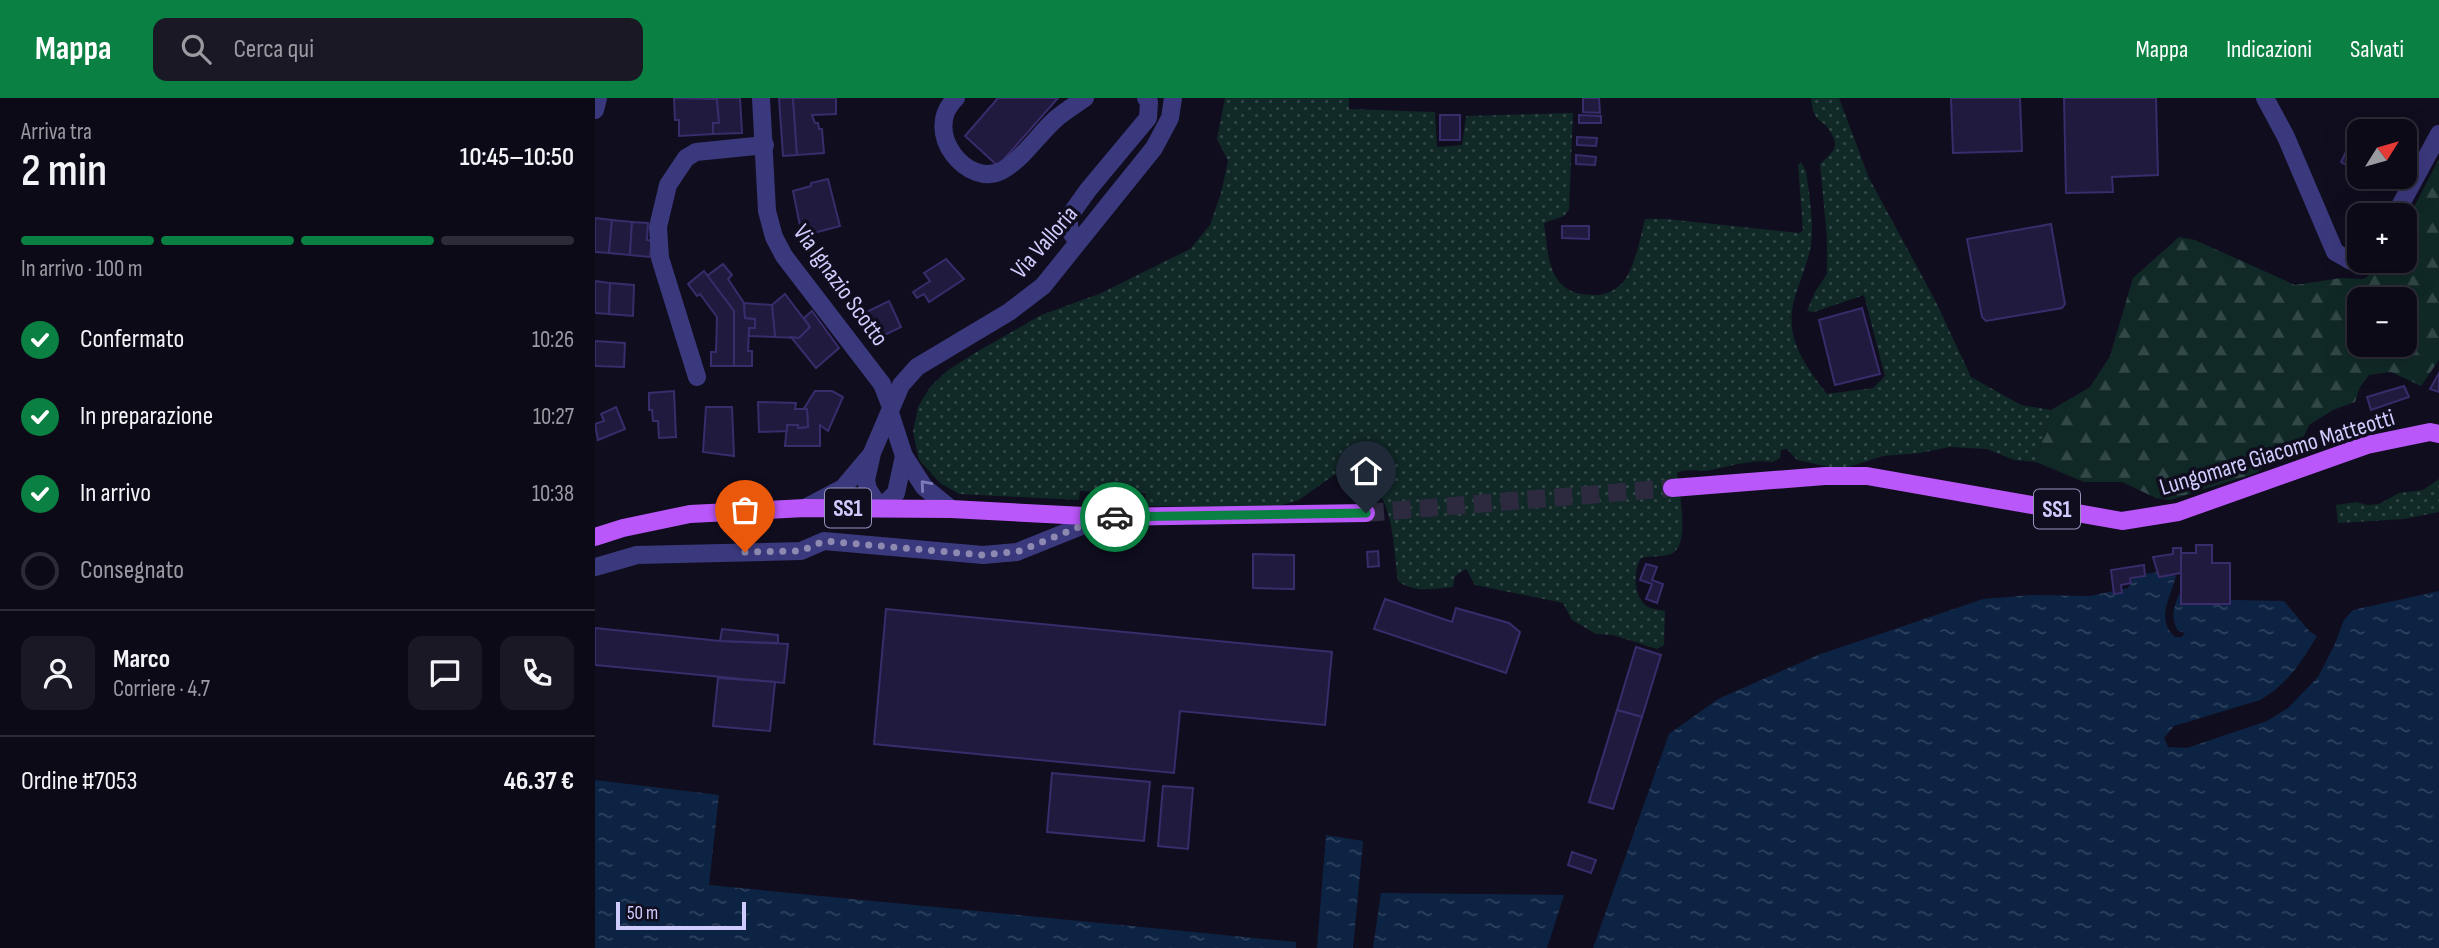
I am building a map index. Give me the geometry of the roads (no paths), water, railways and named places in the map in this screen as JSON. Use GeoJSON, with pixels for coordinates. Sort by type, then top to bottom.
{"type":"FeatureCollection","features":[{"type":"Feature","properties":{"kind":"main road","name":"Lungomare Giacomo Matteotti"},"geometry":{"type":"LineString","coordinates":[[1672,488],[1825,476],[1867,476],[2122,521],[2178,512],[2368,445],[2430,432],[2439,434]]}},
{"type":"Feature","properties":{"kind":"main road","name":"SS1"},"geometry":{"type":"LineString","coordinates":[[595,537],[689,514],[805,508],[951,509],[1104,517],[1366,513]]}},
{"type":"Feature","properties":{"kind":"street"},"geometry":{"type":"LineString","coordinates":[[595,110],[598,98]]}},
{"type":"Feature","properties":{"kind":"street","name":"Via Ignazio Scotto"},"geometry":{"type":"LineString","coordinates":[[761,98],[767,211],[774,237],[784,256],[882,384],[905,456],[924,486],[951,509]]}},
{"type":"Feature","properties":{"kind":"street"},"geometry":{"type":"LineString","coordinates":[[956,98],[943,116],[942,136],[951,154],[965,166],[982,173],[1001,172],[1058,117],[1085,98]]}},
{"type":"Feature","properties":{"kind":"street"},"geometry":{"type":"LineString","coordinates":[[1078,242],[1070,231],[1068,218],[1148,118],[1149,102],[1146,98]]}},
{"type":"Feature","properties":{"kind":"street","name":"Via Valloria"},"geometry":{"type":"LineString","coordinates":[[872,453],[901,385],[917,367],[1029,298],[1043,286],[1154,148],[1170,118],[1173,98]]}},
{"type":"Feature","properties":{"kind":"street"},"geometry":{"type":"LineString","coordinates":[[2265,98],[2286,137],[2335,251],[2347,258]]}},
{"type":"Feature","properties":{"kind":"street"},"geometry":{"type":"LineString","coordinates":[[2402,203],[2439,134]]}},
{"type":"Feature","properties":{"kind":"street"},"geometry":{"type":"LineString","coordinates":[[697,377],[660,258],[658,227],[668,185],[687,158],[696,152],[765,145]]}},
{"type":"Feature","properties":{"kind":"street"},"geometry":{"type":"LineString","coordinates":[[805,508],[843,488],[872,453]]}},
{"type":"Feature","properties":{"kind":"street"},"geometry":{"type":"LineString","coordinates":[[872,453],[866,481],[880,508],[896,494],[905,456]]}},
{"type":"Feature","properties":{"kind":"street"},"geometry":{"type":"LineString","coordinates":[[595,567],[637,555],[801,551],[824,541],[983,555],[1017,552],[1104,517]]}},
{"type":"Feature","properties":{"kind":"water"},"geometry":{"type":"Polygon","coordinates":[[[2158,572],[2176,576],[2165,615],[2169,630],[2175,637],[2182,637],[2185,633],[2178,631],[2173,616],[2179,594],[2185,599],[2284,601],[2310,632],[2317,636],[2293,672],[2270,694],[2260,700],[2174,726],[2164,738],[2168,747],[2187,748],[2267,721],[2288,708],[2318,677],[2344,620],[2353,610],[2439,591],[2439,948],[1593,948],[1669,734],[1718,699],[1818,655],[1983,599],[2031,595],[2090,596],[2128,588],[2134,576],[2158,572]]]}},
{"type":"Feature","properties":{"kind":"water"},"geometry":{"type":"Polygon","coordinates":[[[595,780],[719,795],[709,885],[1296,942],[1296,948],[595,948],[595,780]]]}},
{"type":"Feature","properties":{"kind":"water"},"geometry":{"type":"Polygon","coordinates":[[[1326,835],[1363,841],[1353,948],[1317,948],[1326,835]]]}},
{"type":"Feature","properties":{"kind":"water"},"geometry":{"type":"Polygon","coordinates":[[[1381,893],[1564,895],[1547,948],[1373,948],[1381,893]]]}},
{"type":"Feature","properties":{"kind":"tunnel"},"geometry":{"type":"LineString","coordinates":[[1366,513],[1672,488]]}}]}
